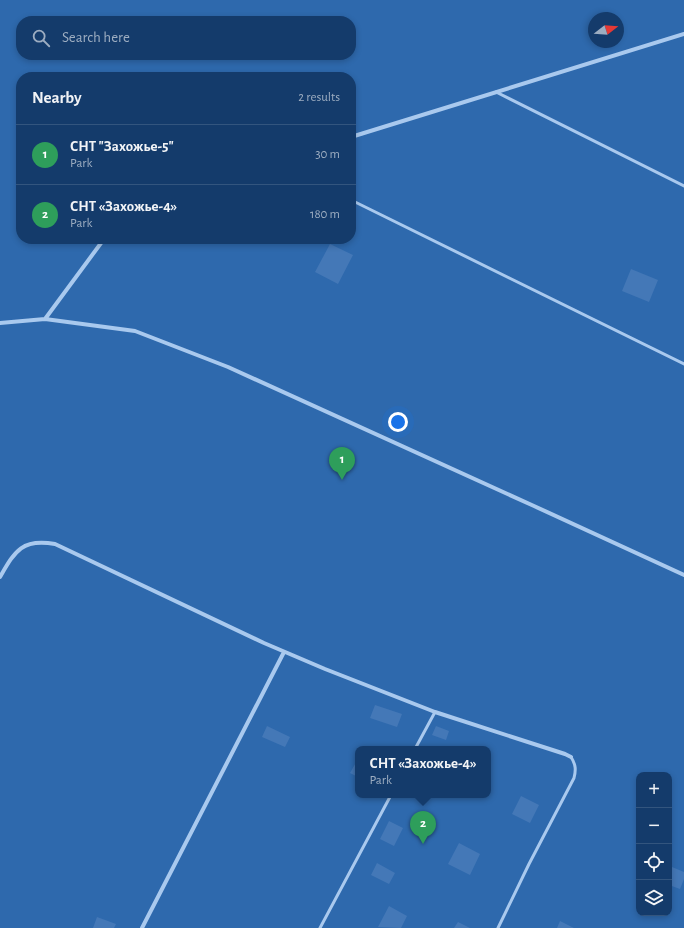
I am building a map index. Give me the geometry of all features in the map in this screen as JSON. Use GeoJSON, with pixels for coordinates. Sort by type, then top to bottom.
{"type":"FeatureCollection","features":[{"type":"Feature","properties":{"kind":"street"},"geometry":{"type":"LineString","coordinates":[[356,135],[684,34]]}},
{"type":"Feature","properties":{"kind":"street"},"geometry":{"type":"LineString","coordinates":[[45,319],[100,244]]}},
{"type":"Feature","properties":{"kind":"street"},"geometry":{"type":"LineString","coordinates":[[0,323],[45,319],[135,331],[228,367],[684,576]]}},
{"type":"Feature","properties":{"kind":"street"},"geometry":{"type":"LineString","coordinates":[[0,577],[16,552],[28,544],[42,542],[55,544],[284,652],[435,712],[571,757]]}},
{"type":"Feature","properties":{"kind":"street"},"geometry":{"type":"LineString","coordinates":[[142,928],[284,652]]}},
{"type":"Feature","properties":{"kind":"lane"},"geometry":{"type":"LineString","coordinates":[[496,92],[684,186]]}},
{"type":"Feature","properties":{"kind":"lane"},"geometry":{"type":"LineString","coordinates":[[356,202],[684,364]]}},
{"type":"Feature","properties":{"kind":"lane"},"geometry":{"type":"LineString","coordinates":[[417,746],[435,712]]}},
{"type":"Feature","properties":{"kind":"lane"},"geometry":{"type":"LineString","coordinates":[[498,928],[574,778],[576,771],[575,764],[571,757]]}},
{"type":"Feature","properties":{"kind":"lane"},"geometry":{"type":"LineString","coordinates":[[320,928],[389,798]]}},
{"type":"Feature","properties":{"kind":"shaded area"},"geometry":{"type":"Polygon","coordinates":[[[0,0],[684,0],[684,928],[0,928],[0,0]]]}},
{"type":"Feature","properties":{"kind":"building"},"geometry":{"type":"Polygon","coordinates":[[[330,244],[353,255],[338,284],[315,272],[330,244]]]}},
{"type":"Feature","properties":{"kind":"building"},"geometry":{"type":"Polygon","coordinates":[[[631,269],[658,280],[649,302],[622,291],[631,269]]]}},
{"type":"Feature","properties":{"kind":"building"},"geometry":{"type":"Polygon","coordinates":[[[375,705],[402,714],[397,727],[370,718],[375,705]]]}},
{"type":"Feature","properties":{"kind":"building"},"geometry":{"type":"Polygon","coordinates":[[[267,726],[290,737],[285,747],[262,737],[267,726]]]}},
{"type":"Feature","properties":{"kind":"building"},"geometry":{"type":"Polygon","coordinates":[[[436,726],[449,731],[446,740],[432,735],[436,726]]]}},
{"type":"Feature","properties":{"kind":"building"},"geometry":{"type":"Polygon","coordinates":[[[355,764],[355,776],[350,773],[355,764]]]}},
{"type":"Feature","properties":{"kind":"building"},"geometry":{"type":"Polygon","coordinates":[[[521,796],[539,805],[530,823],[512,814],[521,796]]]}},
{"type":"Feature","properties":{"kind":"building"},"geometry":{"type":"Polygon","coordinates":[[[389,821],[403,828],[394,846],[380,839],[389,821]]]}},
{"type":"Feature","properties":{"kind":"building"},"geometry":{"type":"Polygon","coordinates":[[[459,843],[480,854],[470,875],[448,864],[459,843]]]}},
{"type":"Feature","properties":{"kind":"building"},"geometry":{"type":"Polygon","coordinates":[[[377,863],[395,873],[389,884],[371,875],[377,863]]]}},
{"type":"Feature","properties":{"kind":"building"},"geometry":{"type":"Polygon","coordinates":[[[672,867],[684,872],[684,879],[680,889],[672,886],[672,867]]]}},
{"type":"Feature","properties":{"kind":"building"},"geometry":{"type":"Polygon","coordinates":[[[389,906],[407,916],[401,928],[378,927],[389,906]]]}},
{"type":"Feature","properties":{"kind":"building"},"geometry":{"type":"Polygon","coordinates":[[[97,917],[116,924],[114,928],[93,928],[97,917]]]}},
{"type":"Feature","properties":{"kind":"building"},"geometry":{"type":"Polygon","coordinates":[[[560,921],[574,928],[557,928],[560,921]]]}},
{"type":"Feature","properties":{"kind":"building"},"geometry":{"type":"Polygon","coordinates":[[[458,922],[470,928],[454,928],[458,922]]]}},
{"type":"Feature","properties":{"kind":"place","name":"СНТ \"Захожье-5\""},"geometry":{"type":"Point","coordinates":[342,480]}},
{"type":"Feature","properties":{"kind":"place","name":"СНТ «Захожье-4»"},"geometry":{"type":"Point","coordinates":[423,844]}}]}
